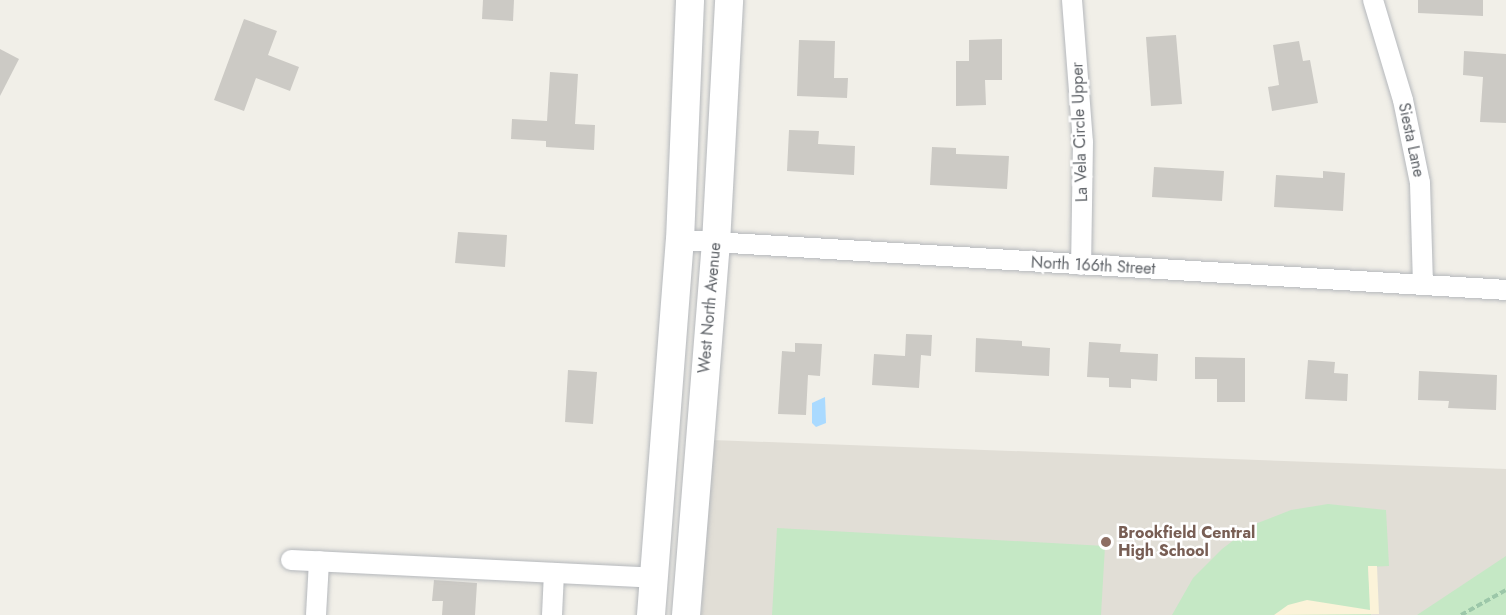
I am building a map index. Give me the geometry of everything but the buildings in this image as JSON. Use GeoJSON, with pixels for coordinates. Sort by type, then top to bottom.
{"type":"FeatureCollection","features":[{"type":"Feature","properties":{"kind":"main road","name":"West North Avenue"},"geometry":{"type":"LineString","coordinates":[[651,615],[680,240],[690,0]]}},
{"type":"Feature","properties":{"kind":"main road","name":"West North Avenue"},"geometry":{"type":"LineString","coordinates":[[686,615],[716,243],[729,0]]}},
{"type":"Feature","properties":{"kind":"street","name":"La Vela Circle Upper"},"geometry":{"type":"LineString","coordinates":[[1072,0],[1083,142],[1081,265]]}},
{"type":"Feature","properties":{"kind":"street","name":"Siesta Lane"},"geometry":{"type":"LineString","coordinates":[[1373,0],[1403,100],[1420,183],[1423,284]]}},
{"type":"Feature","properties":{"kind":"street","name":"North 166th Street"},"geometry":{"type":"LineString","coordinates":[[680,240],[1506,290]]}},
{"type":"Feature","properties":{"kind":"street"},"geometry":{"type":"LineString","coordinates":[[291,560],[655,578]]}},
{"type":"Feature","properties":{"kind":"street"},"geometry":{"type":"LineString","coordinates":[[316,615],[319,561]]}},
{"type":"Feature","properties":{"kind":"street"},"geometry":{"type":"LineString","coordinates":[[552,615],[554,573]]}},
{"type":"Feature","properties":{"kind":"path"},"geometry":{"type":"LineString","coordinates":[[1461,615],[1506,590]]}},
{"type":"Feature","properties":{"kind":"shaded area","name":"Brookfield Central High School"},"geometry":{"type":"Polygon","coordinates":[[[712,440],[1506,469],[1506,615],[701,615],[712,440]]]}},
{"type":"Feature","properties":{"kind":"green space"},"geometry":{"type":"Polygon","coordinates":[[[1328,504],[1386,510],[1389,566],[1368,567],[1371,615],[1172,615],[1193,578],[1222,549],[1255,524],[1291,510],[1328,504]]]}},
{"type":"Feature","properties":{"kind":"green space"},"geometry":{"type":"Polygon","coordinates":[[[777,528],[1105,546],[1101,615],[772,615],[777,528]]]}},
{"type":"Feature","properties":{"kind":"green space"},"geometry":{"type":"Polygon","coordinates":[[[1506,556],[1506,615],[1417,615],[1506,556]]]}},
{"type":"Feature","properties":{"kind":"sand"},"geometry":{"type":"Polygon","coordinates":[[[1368,566],[1377,566],[1379,614],[1274,615],[1288,605],[1307,600],[1370,610],[1368,566]]]}},
{"type":"Feature","properties":{"kind":"water"},"geometry":{"type":"Polygon","coordinates":[[[825,397],[826,423],[816,427],[812,423],[812,403],[825,397]]]}},
{"type":"Feature","properties":{"kind":"place","name":"Brookfield Central High School"},"geometry":{"type":"Point","coordinates":[1106,542]}}]}
